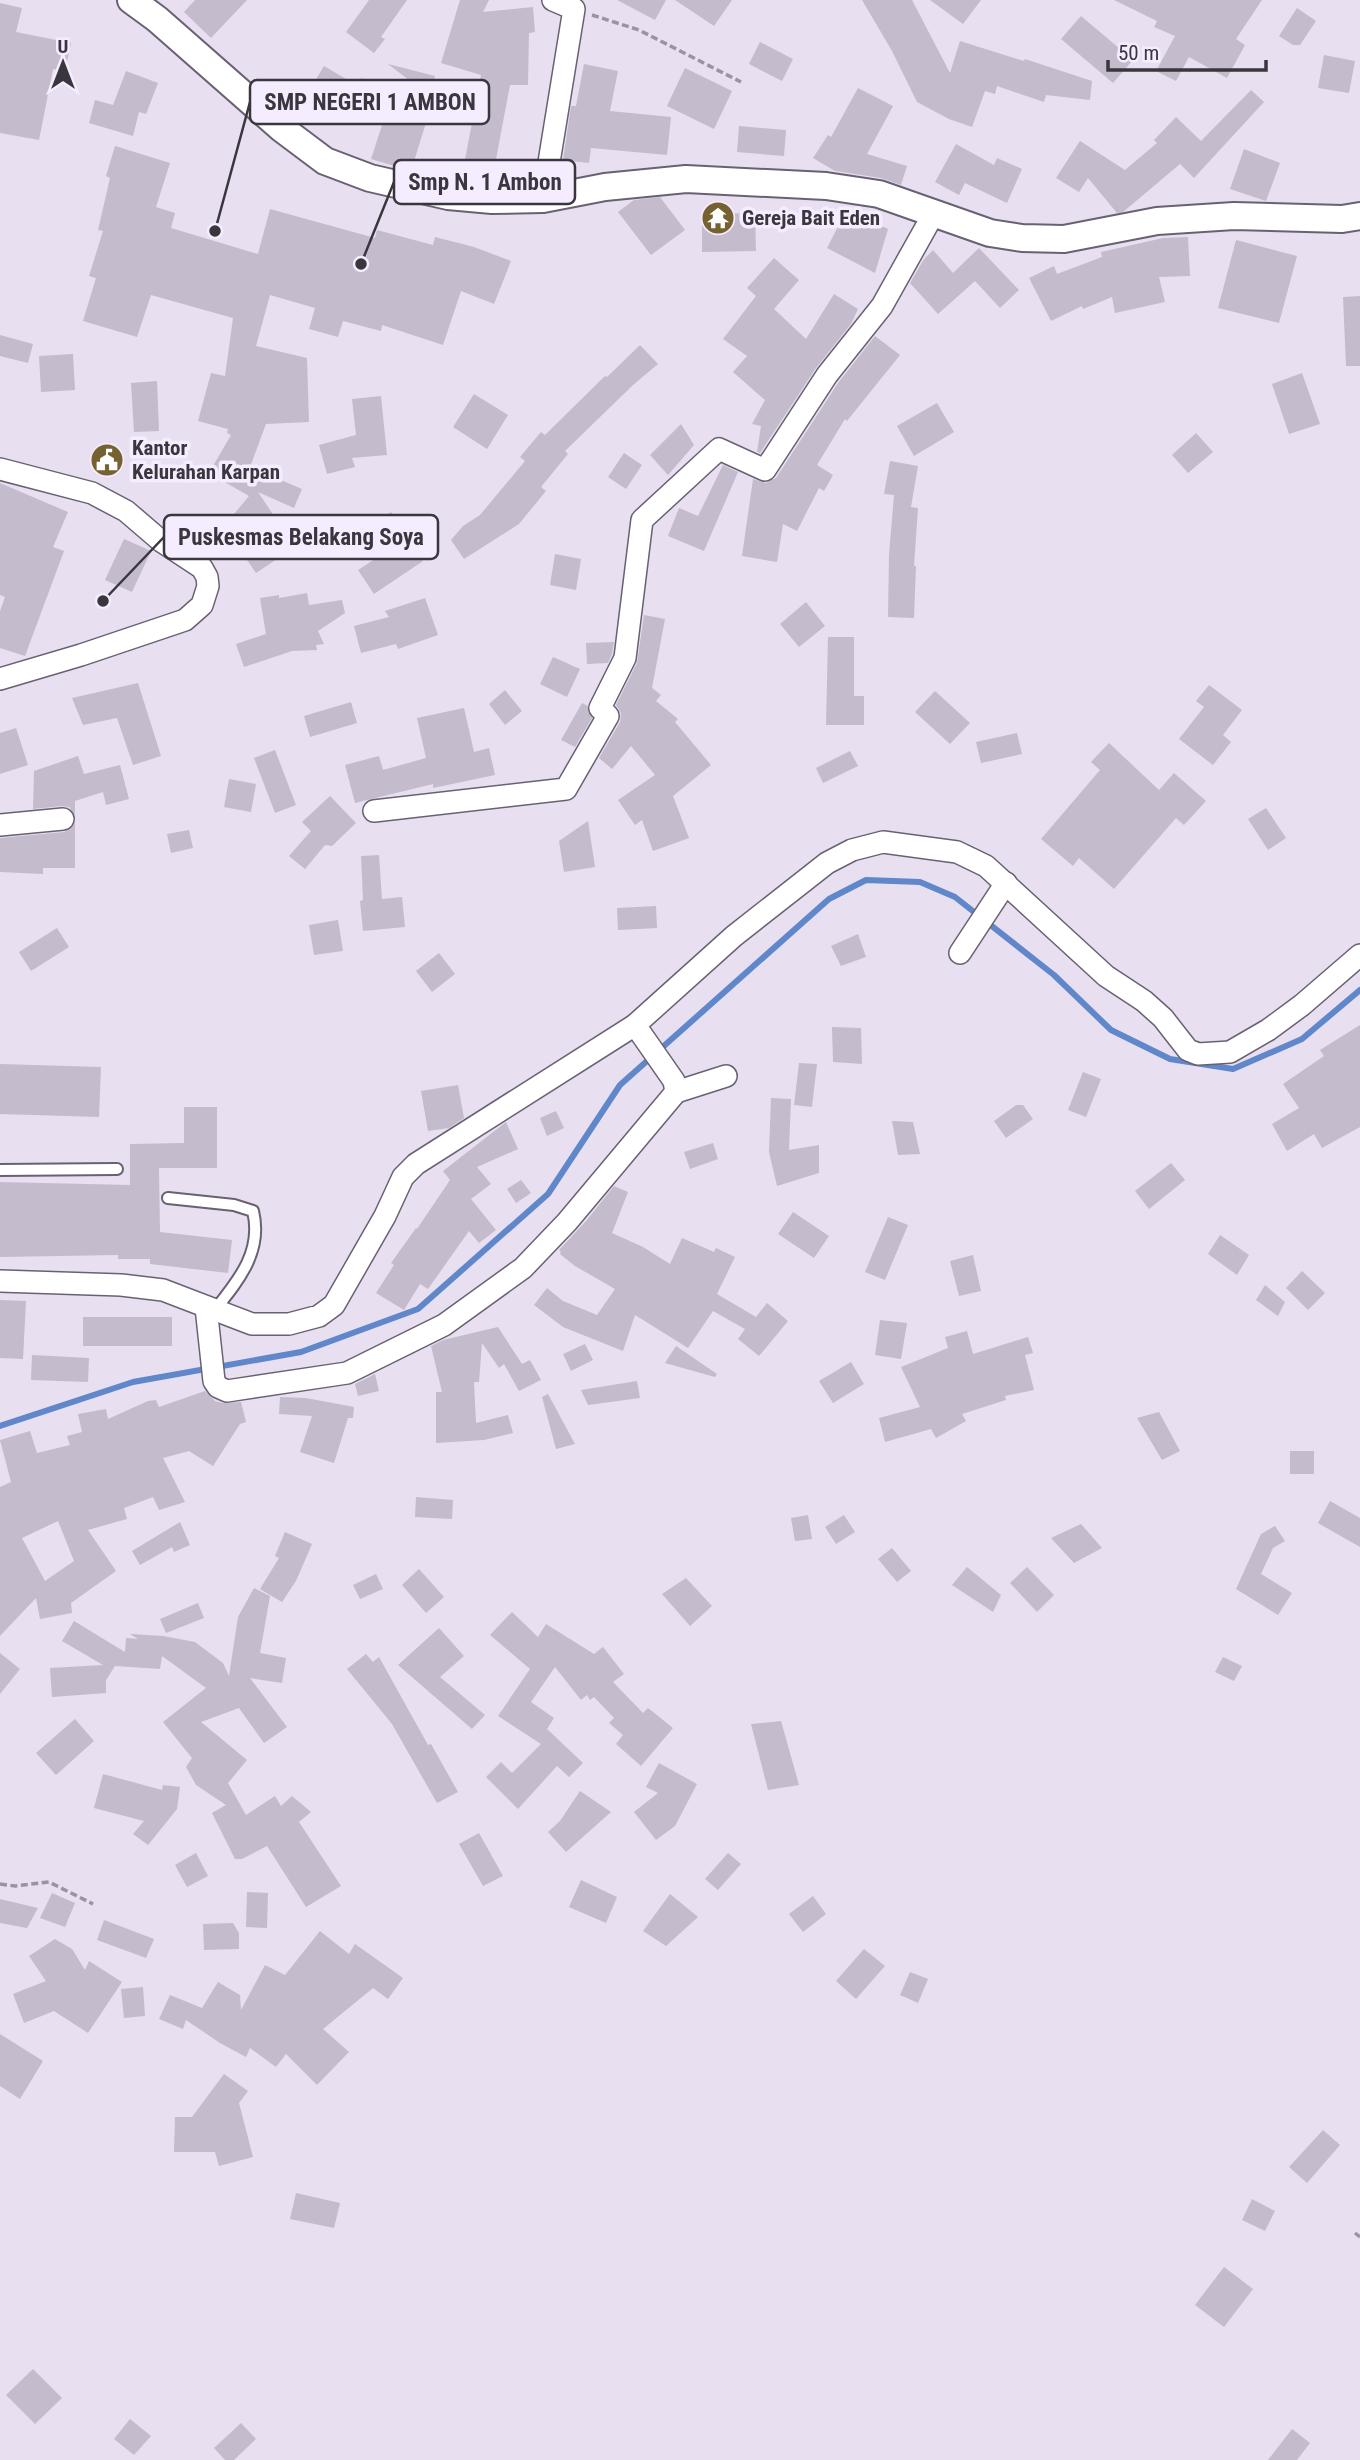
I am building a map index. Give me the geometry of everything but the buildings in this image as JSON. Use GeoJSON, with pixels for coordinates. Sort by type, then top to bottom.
{"type":"FeatureCollection","features":[{"type":"Feature","properties":{"kind":"street"},"geometry":{"type":"LineString","coordinates":[[131,0],[157,19],[281,128],[325,161],[370,178],[448,196],[492,200],[543,199],[647,181],[686,179],[826,186],[879,194],[990,233],[1022,238],[1064,239],[1157,222],[1234,216],[1342,219],[1360,216]]}},
{"type":"Feature","properties":{"kind":"street"},"geometry":{"type":"LineString","coordinates":[[543,199],[574,9],[553,0]]}},
{"type":"Feature","properties":{"kind":"street"},"geometry":{"type":"LineString","coordinates":[[373,811],[566,789],[608,716],[600,708],[625,658],[642,520],[719,449],[765,470],[827,375],[882,306],[934,213]]}},
{"type":"Feature","properties":{"kind":"street"},"geometry":{"type":"LineString","coordinates":[[0,469],[92,493],[126,511],[161,541],[202,568],[208,586],[202,605],[185,620],[0,679]]}},
{"type":"Feature","properties":{"kind":"street"},"geometry":{"type":"LineString","coordinates":[[0,825],[63,819]]}},
{"type":"Feature","properties":{"kind":"street"},"geometry":{"type":"LineString","coordinates":[[0,1281],[163,1290],[252,1324],[289,1324],[319,1316],[334,1305],[386,1216],[403,1178],[416,1164],[640,1033],[763,913],[827,863],[852,850],[883,842],[957,852],[986,866],[1106,976],[1144,1001],[1163,1018],[1188,1050],[1198,1054],[1230,1052],[1268,1030],[1302,1005],[1360,955]]}},
{"type":"Feature","properties":{"kind":"street"},"geometry":{"type":"LineString","coordinates":[[960,953],[1006,883]]}},
{"type":"Feature","properties":{"kind":"street"},"geometry":{"type":"LineString","coordinates":[[640,1033],[673,1085]]}},
{"type":"Feature","properties":{"kind":"street"},"geometry":{"type":"LineString","coordinates":[[210,1309],[214,1381],[218,1387],[236,1391],[347,1373],[444,1325],[523,1268],[567,1222],[673,1085],[726,1076]]}},
{"type":"Feature","properties":{"kind":"lane"},"geometry":{"type":"LineString","coordinates":[[0,1170],[117,1169]]}},
{"type":"Feature","properties":{"kind":"lane"},"geometry":{"type":"LineString","coordinates":[[168,1198],[234,1205],[253,1211],[257,1227],[251,1254],[239,1280],[210,1309]]}},
{"type":"Feature","properties":{"kind":"path"},"geometry":{"type":"LineString","coordinates":[[574,9],[639,30],[741,82]]}},
{"type":"Feature","properties":{"kind":"path"},"geometry":{"type":"LineString","coordinates":[[0,1884],[15,1886],[49,1882],[93,1904]]}},
{"type":"Feature","properties":{"kind":"path"},"geometry":{"type":"LineString","coordinates":[[1355,2233],[1360,2237]]}},
{"type":"Feature","properties":{"kind":"waterway"},"geometry":{"type":"LineString","coordinates":[[0,1426],[133,1382],[301,1352],[418,1309],[548,1194],[620,1085],[829,899],[866,880],[920,882],[955,897],[1054,975],[1111,1030],[1170,1059],[1233,1069],[1302,1039],[1360,990]]}},
{"type":"Feature","properties":{"kind":"place","name":"Gereja Bait Eden"},"geometry":{"type":"Point","coordinates":[718,218]}},
{"type":"Feature","properties":{"kind":"place","name":"SMP NEGERI 1 AMBON"},"geometry":{"type":"Point","coordinates":[215,231]}},
{"type":"Feature","properties":{"kind":"place","name":"Smp N. 1 Ambon"},"geometry":{"type":"Point","coordinates":[361,264]}},
{"type":"Feature","properties":{"kind":"place","name":"Kantor Kelurahan Karpan"},"geometry":{"type":"Point","coordinates":[107,460]}},
{"type":"Feature","properties":{"kind":"place","name":"Puskesmas Belakang Soya"},"geometry":{"type":"Point","coordinates":[103,601]}}]}
